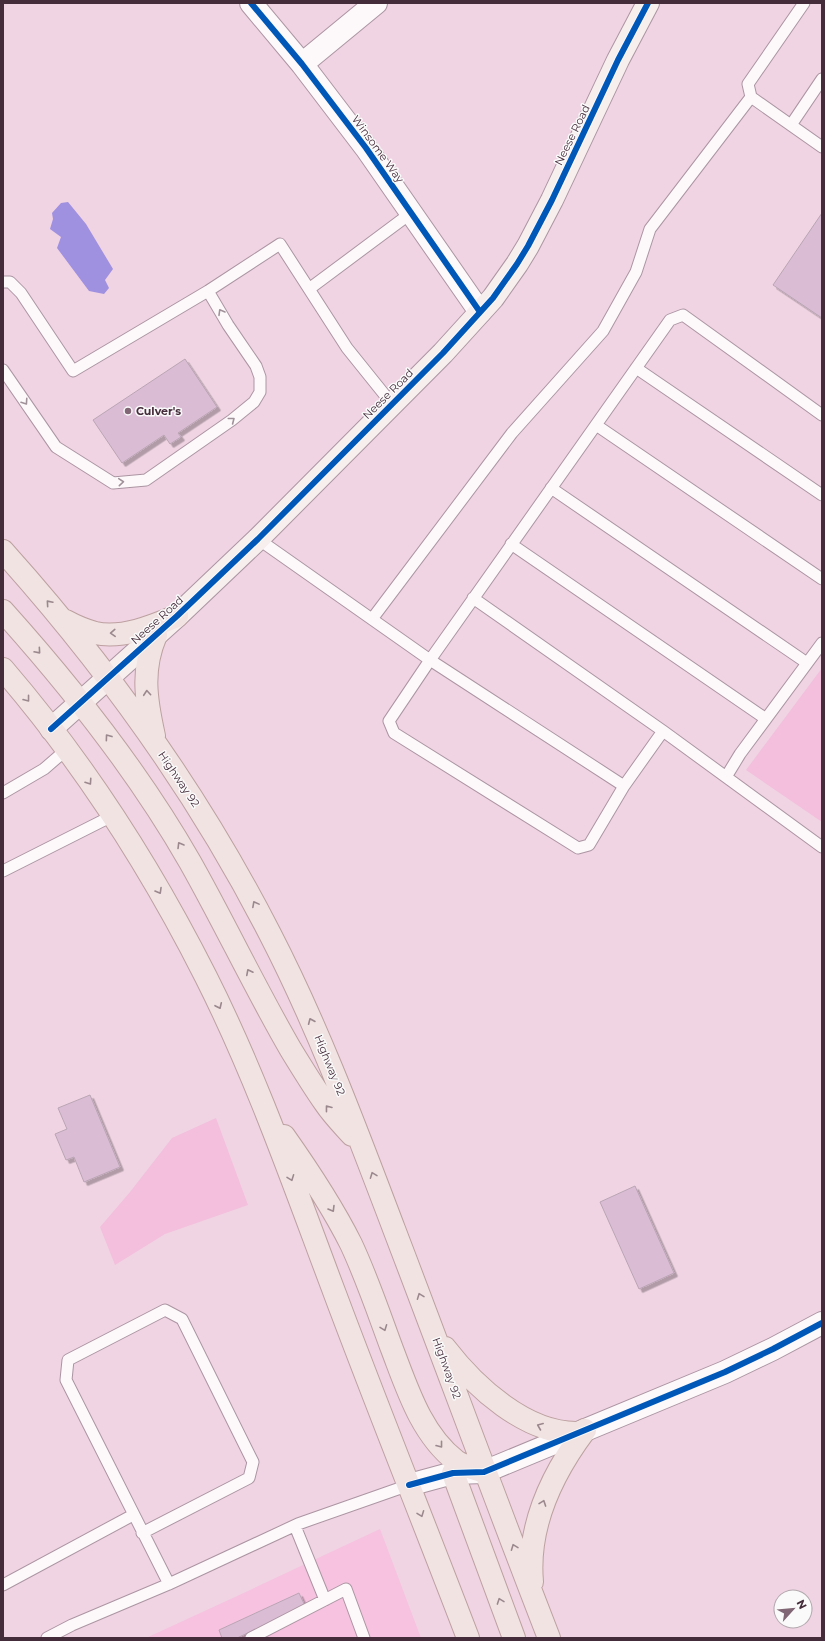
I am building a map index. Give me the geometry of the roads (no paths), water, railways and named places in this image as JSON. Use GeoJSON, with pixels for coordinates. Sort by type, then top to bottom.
{"type":"FeatureCollection","features":[{"type":"Feature","properties":{"kind":"main road","name":"Highway 92"},"geometry":{"type":"LineString","coordinates":[[3,551],[63,620],[108,678],[156,745],[216,835],[272,936],[306,1008],[363,1148],[434,1332],[484,1472],[549,1638]]}},
{"type":"Feature","properties":{"kind":"main road"},"geometry":{"type":"LineString","coordinates":[[3,611],[81,702],[128,764],[171,830],[218,911],[268,1010],[315,1088],[325,1104],[363,1148]]}},
{"type":"Feature","properties":{"kind":"main road"},"geometry":{"type":"LineString","coordinates":[[63,620],[96,633],[114,634],[148,627],[177,616]]}},
{"type":"Feature","properties":{"kind":"main road"},"geometry":{"type":"LineString","coordinates":[[156,635],[151,647],[146,671],[147,700],[156,745]]}},
{"type":"Feature","properties":{"kind":"main road"},"geometry":{"type":"LineString","coordinates":[[3,669],[51,729],[112,816],[157,888],[207,978],[263,1107],[468,1638]]}},
{"type":"Feature","properties":{"kind":"main road"},"geometry":{"type":"LineString","coordinates":[[263,1107],[299,1157],[339,1221],[362,1269],[410,1396],[428,1428],[442,1448],[457,1462],[484,1472]]}},
{"type":"Feature","properties":{"kind":"main road"},"geometry":{"type":"LineString","coordinates":[[434,1332],[461,1367],[476,1383],[503,1405],[528,1421],[550,1430],[567,1433],[581,1432]]}},
{"type":"Feature","properties":{"kind":"main road"},"geometry":{"type":"LineString","coordinates":[[533,1597],[532,1554],[541,1509],[561,1465],[581,1432]]}},
{"type":"Feature","properties":{"kind":"main road"},"geometry":{"type":"LineString","coordinates":[[453,1473],[514,1638]]}},
{"type":"Feature","properties":{"kind":"street","name":"Winsome Way"},"geometry":{"type":"LineString","coordinates":[[251,3],[302,64],[366,148],[480,312]]}},
{"type":"Feature","properties":{"kind":"street"},"geometry":{"type":"LineString","coordinates":[[302,64],[376,3]]}},
{"type":"Feature","properties":{"kind":"street","name":"Neese Road"},"geometry":{"type":"LineString","coordinates":[[51,729],[177,616],[258,539],[443,353],[480,312],[505,281],[528,246],[552,200],[618,60],[648,3]]}},
{"type":"Feature","properties":{"kind":"street"},"geometry":{"type":"LineString","coordinates":[[409,1485],[453,1473],[484,1472],[725,1372],[774,1349],[822,1323]]}},
{"type":"Feature","properties":{"kind":"lane"},"geometry":{"type":"LineString","coordinates":[[804,3],[748,84],[751,97],[822,147]]}},
{"type":"Feature","properties":{"kind":"lane"},"geometry":{"type":"LineString","coordinates":[[791,125],[822,79]]}},
{"type":"Feature","properties":{"kind":"lane"},"geometry":{"type":"LineString","coordinates":[[372,619],[512,433],[603,331],[636,272],[650,229],[751,97]]}},
{"type":"Feature","properties":{"kind":"lane"},"geometry":{"type":"LineString","coordinates":[[309,289],[411,213]]}},
{"type":"Feature","properties":{"kind":"lane"},"geometry":{"type":"LineString","coordinates":[[3,282],[10,282],[21,293],[73,371],[208,291],[280,244],[347,348],[392,404]]}},
{"type":"Feature","properties":{"kind":"lane"},"geometry":{"type":"LineString","coordinates":[[3,370],[56,447],[113,483],[146,480],[232,420],[254,402],[260,392],[260,377],[256,366],[228,325],[208,291]]}},
{"type":"Feature","properties":{"kind":"lane"},"geometry":{"type":"LineString","coordinates":[[663,731],[624,786],[589,845],[578,848],[394,733],[389,721],[473,598],[670,320],[683,315],[822,415]]}},
{"type":"Feature","properties":{"kind":"lane"},"geometry":{"type":"LineString","coordinates":[[636,368],[822,495]]}},
{"type":"Feature","properties":{"kind":"lane"},"geometry":{"type":"LineString","coordinates":[[596,425],[822,579]]}},
{"type":"Feature","properties":{"kind":"lane"},"geometry":{"type":"LineString","coordinates":[[552,488],[807,663]]}},
{"type":"Feature","properties":{"kind":"lane"},"geometry":{"type":"LineString","coordinates":[[258,539],[430,660],[624,786]]}},
{"type":"Feature","properties":{"kind":"lane"},"geometry":{"type":"LineString","coordinates":[[512,544],[766,719]]}},
{"type":"Feature","properties":{"kind":"lane"},"geometry":{"type":"LineString","coordinates":[[473,598],[663,731],[822,847]]}},
{"type":"Feature","properties":{"kind":"lane"},"geometry":{"type":"LineString","coordinates":[[726,777],[766,719],[822,643]]}},
{"type":"Feature","properties":{"kind":"lane"},"geometry":{"type":"LineString","coordinates":[[3,793],[44,769],[66,750]]}},
{"type":"Feature","properties":{"kind":"lane"},"geometry":{"type":"LineString","coordinates":[[3,871],[112,816]]}},
{"type":"Feature","properties":{"kind":"lane"},"geometry":{"type":"LineString","coordinates":[[142,1533],[249,1478],[253,1462],[182,1319],[164,1310],[68,1360],[66,1380],[142,1533],[169,1584]]}},
{"type":"Feature","properties":{"kind":"lane"},"geometry":{"type":"LineString","coordinates":[[47,1638],[72,1625],[169,1584],[295,1526],[409,1485]]}},
{"type":"Feature","properties":{"kind":"lane"},"geometry":{"type":"LineString","coordinates":[[3,1585],[133,1515]]}},
{"type":"Feature","properties":{"kind":"lane"},"geometry":{"type":"LineString","coordinates":[[295,1526],[324,1600]]}},
{"type":"Feature","properties":{"kind":"lane"},"geometry":{"type":"LineString","coordinates":[[251,1638],[346,1589],[364,1638]]}},
{"type":"Feature","properties":{"kind":"place","name":"Culver's"},"geometry":{"type":"Point","coordinates":[128,411]}}]}
